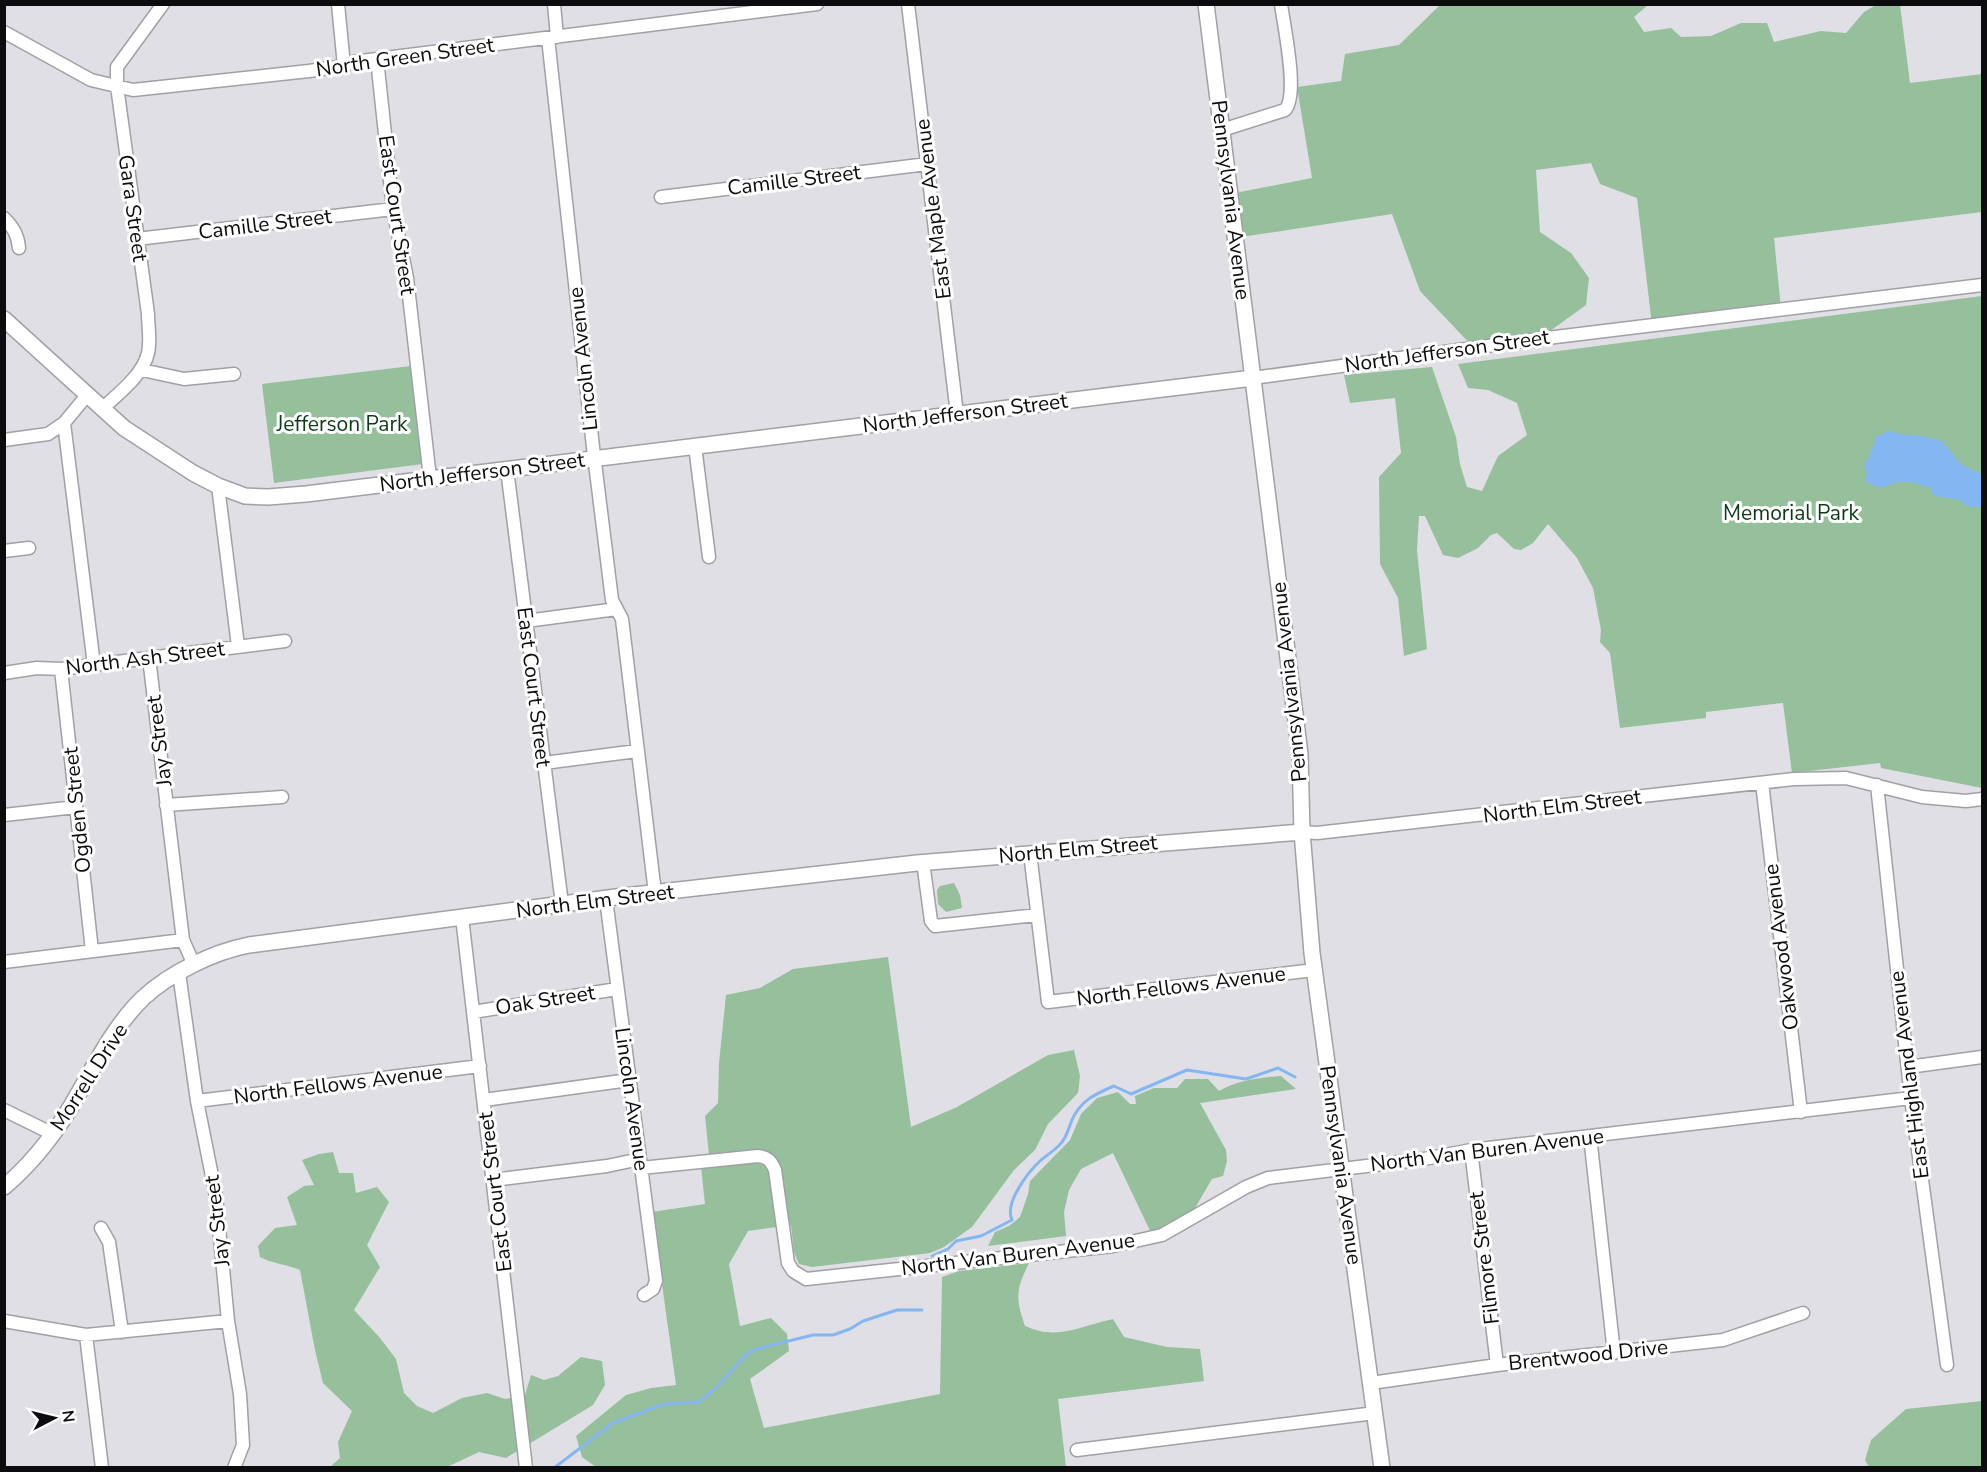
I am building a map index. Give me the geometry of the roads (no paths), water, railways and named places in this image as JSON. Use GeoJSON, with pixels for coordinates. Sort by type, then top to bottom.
{"type":"FeatureCollection","features":[{"type":"Feature","properties":{"kind":"main road","name":"Pennsylvania Avenue"},"geometry":{"type":"LineString","coordinates":[[1206,4],[1300,754],[1302,832],[1314,970],[1382,1467]]}},
{"type":"Feature","properties":{"kind":"main road","name":"North Jefferson Street"},"geometry":{"type":"LineString","coordinates":[[4,319],[124,428],[193,473],[245,496],[268,497],[1253,378]]}},
{"type":"Feature","properties":{"kind":"main road","name":"North Elm Street"},"geometry":{"type":"LineString","coordinates":[[179,973],[226,950],[249,945],[562,904],[923,862],[1302,832]]}},
{"type":"Feature","properties":{"kind":"main road","name":"Morrell Drive"},"geometry":{"type":"LineString","coordinates":[[4,1186],[21,1172],[53,1134],[119,1028],[143,998],[179,973]]}},
{"type":"Feature","properties":{"kind":"street","name":"Gara Street"},"geometry":{"type":"LineString","coordinates":[[142,370],[150,341],[117,86],[117,67],[163,4]]}},
{"type":"Feature","properties":{"kind":"street"},"geometry":{"type":"LineString","coordinates":[[338,4],[344,66]]}},
{"type":"Feature","properties":{"kind":"street","name":"Lincoln Avenue"},"geometry":{"type":"LineString","coordinates":[[554,4],[553,37],[594,458],[612,600],[621,619],[655,893]]}},
{"type":"Feature","properties":{"kind":"street","name":"North Green Street"},"geometry":{"type":"LineString","coordinates":[[4,32],[91,81],[133,90],[344,66],[354,62],[817,4]]}},
{"type":"Feature","properties":{"kind":"street","name":"East Maple Avenue"},"geometry":{"type":"LineString","coordinates":[[908,4],[957,414]]}},
{"type":"Feature","properties":{"kind":"street"},"geometry":{"type":"LineString","coordinates":[[1222,130],[1285,110],[1290,105],[1292,84],[1281,4]]}},
{"type":"Feature","properties":{"kind":"street","name":"East Court Street"},"geometry":{"type":"LineString","coordinates":[[377,59],[393,208],[407,278],[430,478]]}},
{"type":"Feature","properties":{"kind":"street","name":"Camille Street"},"geometry":{"type":"LineString","coordinates":[[661,197],[927,164]]}},
{"type":"Feature","properties":{"kind":"street","name":"Camille Street"},"geometry":{"type":"LineString","coordinates":[[137,239],[393,208]]}},
{"type":"Feature","properties":{"kind":"street"},"geometry":{"type":"LineString","coordinates":[[4,218],[13,227],[19,248]]}},
{"type":"Feature","properties":{"kind":"street","name":"North Jefferson Street"},"geometry":{"type":"LineString","coordinates":[[1253,378],[1551,337],[1983,285]]}},
{"type":"Feature","properties":{"kind":"street"},"geometry":{"type":"LineString","coordinates":[[103,408],[142,370],[184,379],[234,374]]}},
{"type":"Feature","properties":{"kind":"street"},"geometry":{"type":"LineString","coordinates":[[4,440],[48,434],[64,423],[88,394]]}},
{"type":"Feature","properties":{"kind":"street"},"geometry":{"type":"LineString","coordinates":[[64,423],[94,665]]}},
{"type":"Feature","properties":{"kind":"street"},"geometry":{"type":"LineString","coordinates":[[695,446],[709,557]]}},
{"type":"Feature","properties":{"kind":"street","name":"East Court Street"},"geometry":{"type":"LineString","coordinates":[[507,469],[562,904]]}},
{"type":"Feature","properties":{"kind":"street"},"geometry":{"type":"LineString","coordinates":[[218,486],[238,646]]}},
{"type":"Feature","properties":{"kind":"street"},"geometry":{"type":"LineString","coordinates":[[4,551],[29,548]]}},
{"type":"Feature","properties":{"kind":"street"},"geometry":{"type":"LineString","coordinates":[[526,621],[617,609]]}},
{"type":"Feature","properties":{"kind":"street","name":"North Ash Street"},"geometry":{"type":"LineString","coordinates":[[4,673],[37,668],[61,669],[285,640]]}},
{"type":"Feature","properties":{"kind":"street","name":"Jay Street"},"geometry":{"type":"LineString","coordinates":[[149,658],[183,940],[194,965]]}},
{"type":"Feature","properties":{"kind":"street","name":"Ogden Street"},"geometry":{"type":"LineString","coordinates":[[61,669],[92,951]]}},
{"type":"Feature","properties":{"kind":"street"},"geometry":{"type":"LineString","coordinates":[[544,763],[638,751]]}},
{"type":"Feature","properties":{"kind":"street","name":"North Elm Street"},"geometry":{"type":"LineString","coordinates":[[1302,832],[1317,834],[1794,779],[1846,778],[1922,797],[1966,801],[1983,799]]}},
{"type":"Feature","properties":{"kind":"street","name":"Oakwood Avenue"},"geometry":{"type":"LineString","coordinates":[[1762,783],[1801,1112]]}},
{"type":"Feature","properties":{"kind":"street","name":"East Highland Avenue"},"geometry":{"type":"LineString","coordinates":[[1877,784],[1911,1098],[1947,1365]]}},
{"type":"Feature","properties":{"kind":"street"},"geometry":{"type":"LineString","coordinates":[[166,805],[282,797]]}},
{"type":"Feature","properties":{"kind":"street"},"geometry":{"type":"LineString","coordinates":[[4,815],[76,807]]}},
{"type":"Feature","properties":{"kind":"street"},"geometry":{"type":"LineString","coordinates":[[923,862],[931,921],[935,926],[1037,915],[1030,853]]}},
{"type":"Feature","properties":{"kind":"street","name":"Lincoln Avenue"},"geometry":{"type":"LineString","coordinates":[[606,899],[656,1281],[653,1289],[644,1295]]}},
{"type":"Feature","properties":{"kind":"street","name":"North Fellows Avenue"},"geometry":{"type":"LineString","coordinates":[[1037,915],[1048,1002],[1314,970]]}},
{"type":"Feature","properties":{"kind":"street","name":"East Court Street"},"geometry":{"type":"LineString","coordinates":[[462,917],[526,1467]]}},
{"type":"Feature","properties":{"kind":"street"},"geometry":{"type":"LineString","coordinates":[[4,962],[183,940]]}},
{"type":"Feature","properties":{"kind":"street","name":"Jay Street"},"geometry":{"type":"LineString","coordinates":[[179,973],[197,1101],[216,1196],[228,1321],[240,1394],[243,1445],[234,1467]]}},
{"type":"Feature","properties":{"kind":"street","name":"Oak Street"},"geometry":{"type":"LineString","coordinates":[[474,1012],[617,989]]}},
{"type":"Feature","properties":{"kind":"street"},"geometry":{"type":"LineString","coordinates":[[1908,1067],[1983,1057]]}},
{"type":"Feature","properties":{"kind":"street","name":"North Fellows Avenue"},"geometry":{"type":"LineString","coordinates":[[197,1101],[480,1066]]}},
{"type":"Feature","properties":{"kind":"street"},"geometry":{"type":"LineString","coordinates":[[484,1100],[629,1080]]}},
{"type":"Feature","properties":{"kind":"street","name":"North Van Buren Avenue"},"geometry":{"type":"LineString","coordinates":[[640,1164],[766,1157],[772,1162],[775,1170],[786,1254],[793,1271],[806,1279],[1113,1246],[1161,1235],[1246,1187],[1268,1178],[1424,1159],[1471,1150],[1911,1098]]}},
{"type":"Feature","properties":{"kind":"street"},"geometry":{"type":"LineString","coordinates":[[4,1110],[53,1134]]}},
{"type":"Feature","properties":{"kind":"street"},"geometry":{"type":"LineString","coordinates":[[1590,1136],[1614,1353]]}},
{"type":"Feature","properties":{"kind":"street","name":"Filmore Street"},"geometry":{"type":"LineString","coordinates":[[1471,1150],[1497,1365]]}},
{"type":"Feature","properties":{"kind":"street"},"geometry":{"type":"LineString","coordinates":[[493,1180],[640,1164]]}},
{"type":"Feature","properties":{"kind":"street"},"geometry":{"type":"LineString","coordinates":[[101,1228],[110,1242],[122,1332]]}},
{"type":"Feature","properties":{"kind":"street","name":"Brentwood Drive"},"geometry":{"type":"LineString","coordinates":[[1371,1383],[1497,1365],[1723,1340],[1803,1313]]}},
{"type":"Feature","properties":{"kind":"street"},"geometry":{"type":"LineString","coordinates":[[4,1321],[86,1335],[228,1321]]}},
{"type":"Feature","properties":{"kind":"street"},"geometry":{"type":"LineString","coordinates":[[86,1335],[102,1467]]}},
{"type":"Feature","properties":{"kind":"street"},"geometry":{"type":"LineString","coordinates":[[1077,1450],[1375,1413]]}},
{"type":"Feature","properties":{"kind":"water"},"geometry":{"type":"Polygon","coordinates":[[[1887,430],[1942,441],[1961,464],[1982,475],[1982,507],[1971,507],[1964,505],[1960,500],[1934,496],[1930,488],[1912,482],[1896,482],[1885,487],[1877,487],[1865,481],[1867,474],[1864,463],[1868,460],[1877,435],[1882,435],[1887,430]]]}},
{"type":"Feature","properties":{"kind":"waterway"},"geometry":{"type":"LineString","coordinates":[[932,1256],[948,1249],[956,1241],[981,1236],[1012,1220],[1011,1205],[1024,1180],[1041,1160],[1062,1142],[1079,1108],[1101,1092],[1114,1086],[1131,1094],[1187,1070],[1246,1079],[1278,1068],[1295,1077]]}},
{"type":"Feature","properties":{"kind":"waterway"},"geometry":{"type":"LineString","coordinates":[[554,1468],[613,1423],[664,1404],[699,1402],[716,1388],[747,1354],[756,1349],[813,1335],[833,1335],[863,1321],[897,1310],[922,1310]]}},
{"type":"Feature","properties":{"kind":"park label","name":"Jefferson Park"},"geometry":{"type":"Point","coordinates":[342,424]}},
{"type":"Feature","properties":{"kind":"park label","name":"Memorial Park"},"geometry":{"type":"Point","coordinates":[1791,513]}}]}
